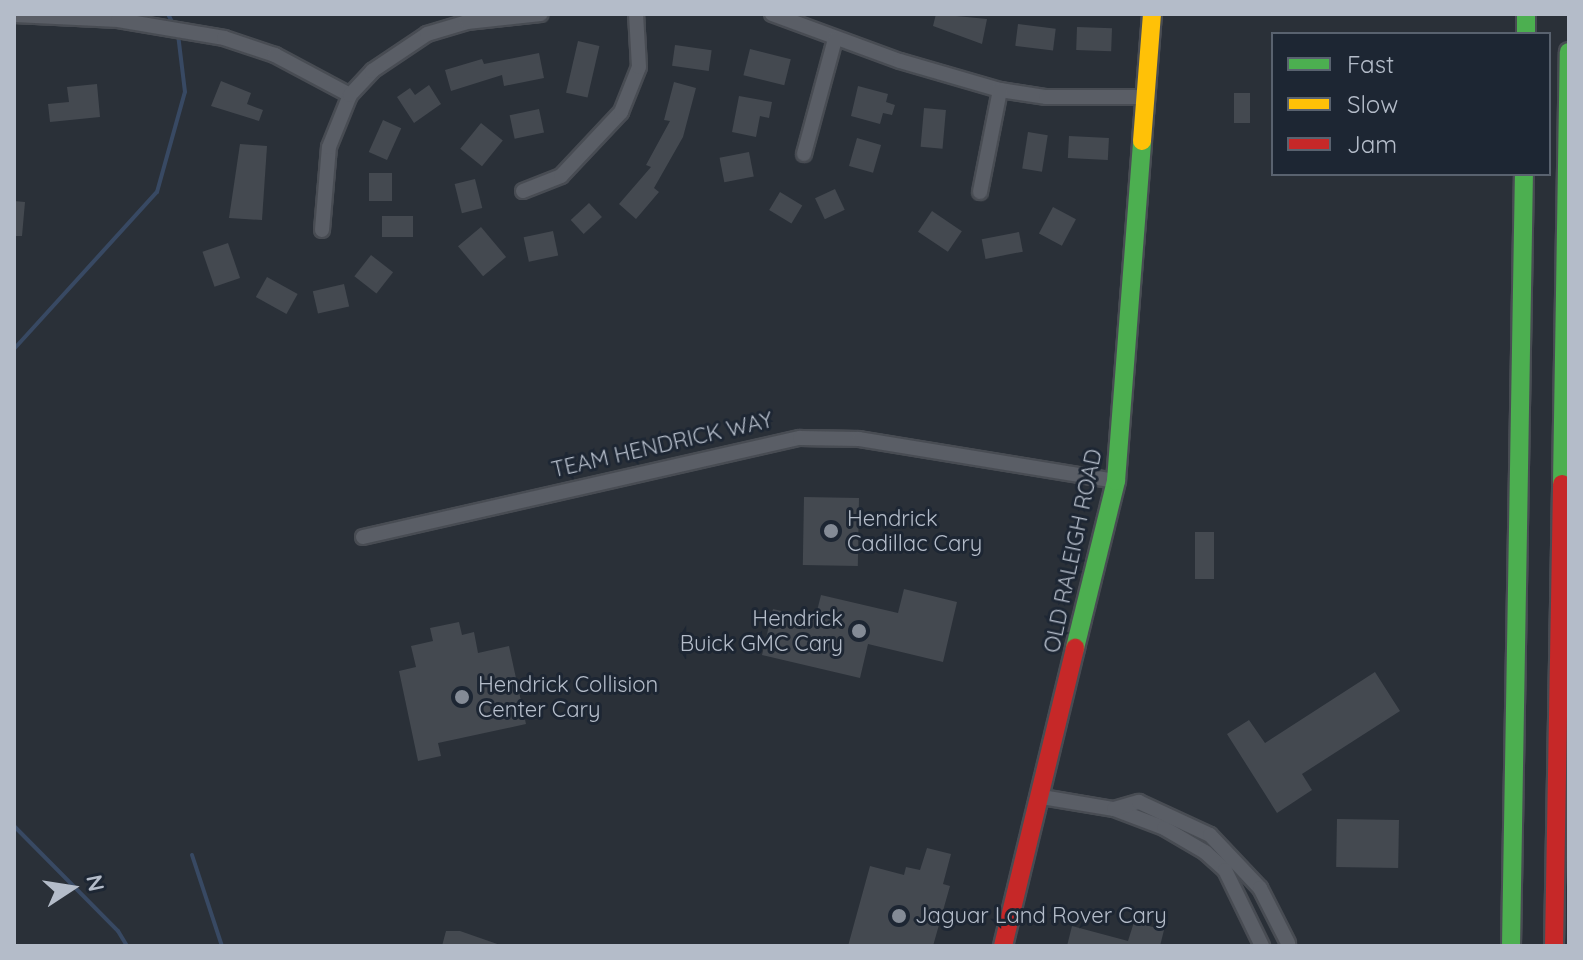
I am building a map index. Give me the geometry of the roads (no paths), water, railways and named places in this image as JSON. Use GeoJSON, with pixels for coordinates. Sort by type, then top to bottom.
{"type":"FeatureCollection","features":[{"type":"Feature","properties":{"kind":"main road","name":"OLD RALEIGH ROAD"},"geometry":{"type":"LineString","coordinates":[[1003,946],[1042,797],[1116,481],[1152,14]]}},
{"type":"Feature","properties":{"kind":"main road"},"geometry":{"type":"LineString","coordinates":[[1554,946],[1569,52]]}},
{"type":"Feature","properties":{"kind":"main road"},"geometry":{"type":"LineString","coordinates":[[1511,946],[1524,176]]}},
{"type":"Feature","properties":{"kind":"street"},"geometry":{"type":"LineString","coordinates":[[322,230],[325,166],[350,95],[411,42],[467,18],[541,14]]}},
{"type":"Feature","properties":{"kind":"street"},"geometry":{"type":"LineString","coordinates":[[523,191],[561,176],[621,112],[639,67],[636,14]]}},
{"type":"Feature","properties":{"kind":"street"},"geometry":{"type":"LineString","coordinates":[[772,14],[835,39],[1000,90],[1046,97],[1147,97]]}},
{"type":"Feature","properties":{"kind":"street"},"geometry":{"type":"LineString","coordinates":[[14,15],[118,20],[224,38],[275,55],[350,95]]}},
{"type":"Feature","properties":{"kind":"street"},"geometry":{"type":"LineString","coordinates":[[804,154],[835,39]]}},
{"type":"Feature","properties":{"kind":"street"},"geometry":{"type":"LineString","coordinates":[[980,192],[1000,90]]}},
{"type":"Feature","properties":{"kind":"street","name":"TEAM HENDRICK WAY"},"geometry":{"type":"LineString","coordinates":[[363,537],[800,438],[859,439],[1116,481]]}},
{"type":"Feature","properties":{"kind":"street"},"geometry":{"type":"LineString","coordinates":[[1042,797],[1114,809],[1185,839],[1225,870],[1262,946]]}},
{"type":"Feature","properties":{"kind":"street"},"geometry":{"type":"LineString","coordinates":[[1114,809],[1139,802],[1210,835],[1260,888],[1286,945]]}},
{"type":"Feature","properties":{"kind":"waterway"},"geometry":{"type":"LineString","coordinates":[[168,14],[174,26]]}},
{"type":"Feature","properties":{"kind":"waterway"},"geometry":{"type":"LineString","coordinates":[[14,349],[157,192],[185,92],[178,34]]}},
{"type":"Feature","properties":{"kind":"waterway"},"geometry":{"type":"LineString","coordinates":[[14,826],[118,931],[127,946]]}},
{"type":"Feature","properties":{"kind":"waterway"},"geometry":{"type":"LineString","coordinates":[[192,855],[222,946]]}},
{"type":"Feature","properties":{"kind":"place","name":"Hendrick Cadillac Cary"},"geometry":{"type":"Point","coordinates":[831,531]}},
{"type":"Feature","properties":{"kind":"place","name":"Hendrick Buick GMC Cary"},"geometry":{"type":"Point","coordinates":[859,631]}},
{"type":"Feature","properties":{"kind":"place","name":"Hendrick Collision Center Cary"},"geometry":{"type":"Point","coordinates":[462,697]}},
{"type":"Feature","properties":{"kind":"place","name":"Jaguar Land Rover Cary"},"geometry":{"type":"Point","coordinates":[899,916]}}]}
